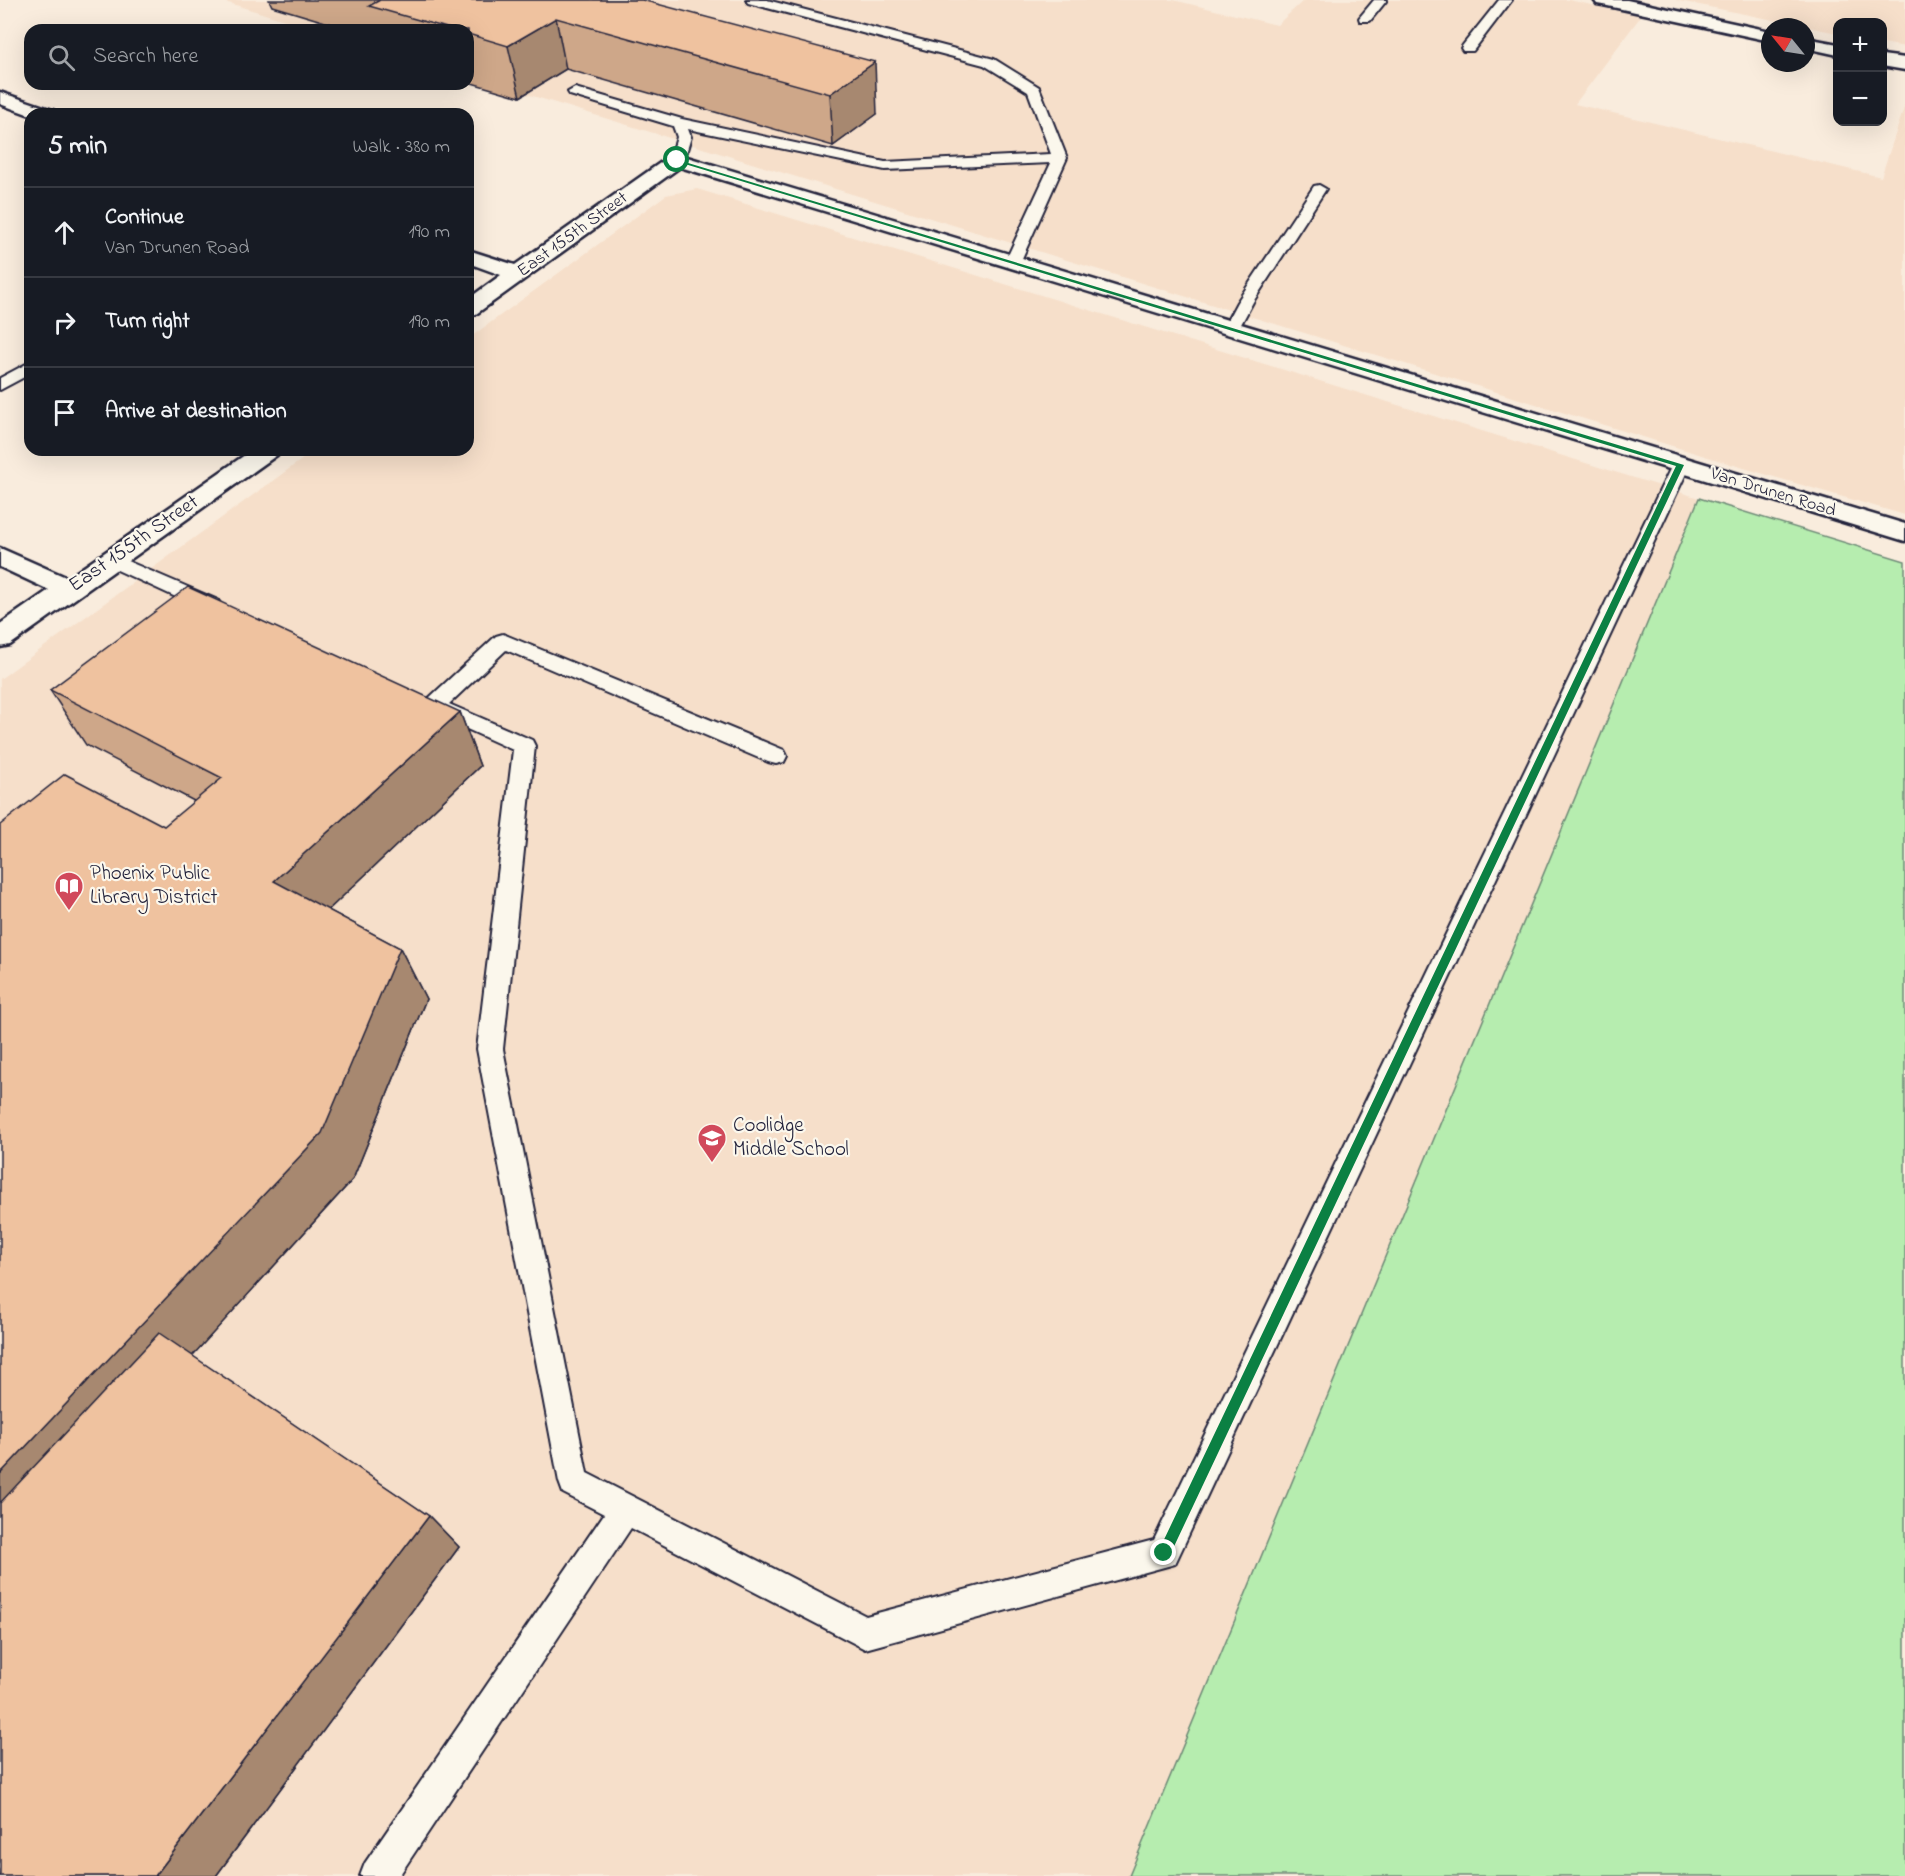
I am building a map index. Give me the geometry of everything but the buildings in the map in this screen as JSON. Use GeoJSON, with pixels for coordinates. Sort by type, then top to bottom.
{"type":"FeatureCollection","features":[{"type":"Feature","properties":{"kind":"street"},"geometry":{"type":"LineString","coordinates":[[1603,0],[1761,34]]}},
{"type":"Feature","properties":{"kind":"street"},"geometry":{"type":"LineString","coordinates":[[1815,45],[1833,49]]}},
{"type":"Feature","properties":{"kind":"street"},"geometry":{"type":"LineString","coordinates":[[1887,61],[1905,64]]}},
{"type":"Feature","properties":{"kind":"street"},"geometry":{"type":"LineString","coordinates":[[0,98],[29,108]]}},
{"type":"Feature","properties":{"kind":"street","name":"Van Drunen Road"},"geometry":{"type":"LineString","coordinates":[[677,160],[1905,533]]}},
{"type":"Feature","properties":{"kind":"street","name":"East 155th Street"},"geometry":{"type":"LineString","coordinates":[[474,305],[677,160]]}},
{"type":"Feature","properties":{"kind":"street"},"geometry":{"type":"LineString","coordinates":[[474,258],[519,274]]}},
{"type":"Feature","properties":{"kind":"street","name":"East 155th Street"},"geometry":{"type":"LineString","coordinates":[[0,638],[259,456]]}},
{"type":"Feature","properties":{"kind":"street"},"geometry":{"type":"LineString","coordinates":[[0,557],[69,589]]}},
{"type":"Feature","properties":{"kind":"lane"},"geometry":{"type":"LineString","coordinates":[[752,0],[989,62],[1034,90],[1060,158],[1013,262]]}},
{"type":"Feature","properties":{"kind":"lane"},"geometry":{"type":"LineString","coordinates":[[1365,18],[1381,0]]}},
{"type":"Feature","properties":{"kind":"lane"},"geometry":{"type":"LineString","coordinates":[[1468,48],[1506,0]]}},
{"type":"Feature","properties":{"kind":"lane"},"geometry":{"type":"LineString","coordinates":[[575,92],[679,123],[885,166],[1060,158]]}},
{"type":"Feature","properties":{"kind":"lane"},"geometry":{"type":"LineString","coordinates":[[677,160],[684,137],[679,123]]}},
{"type":"Feature","properties":{"kind":"lane"},"geometry":{"type":"LineString","coordinates":[[1231,328],[1245,302],[1319,189]]}},
{"type":"Feature","properties":{"kind":"lane"},"geometry":{"type":"LineString","coordinates":[[0,385],[24,371]]}},
{"type":"Feature","properties":{"kind":"lane"},"geometry":{"type":"LineString","coordinates":[[776,756],[503,641],[423,701],[525,746],[490,1049],[574,1482],[865,1633],[1164,1553],[1681,465]]}},
{"type":"Feature","properties":{"kind":"lane"},"geometry":{"type":"LineString","coordinates":[[111,560],[229,614]]}},
{"type":"Feature","properties":{"kind":"lane"},"geometry":{"type":"LineString","coordinates":[[378,1876],[626,1509]]}},
{"type":"Feature","properties":{"kind":"shaded area"},"geometry":{"type":"Polygon","coordinates":[[[219,0],[1173,0],[1277,25],[1304,0],[1569,0],[1641,16],[1575,104],[1881,177],[1905,105],[1905,515],[1747,469],[474,78],[474,24],[297,24],[219,0]]]}},
{"type":"Feature","properties":{"kind":"shaded area"},"geometry":{"type":"Polygon","coordinates":[[[1675,0],[1905,0],[1905,47],[1887,44],[1887,18],[1833,18],[1833,32],[1815,29],[1815,18],[1763,18],[1675,0]]]}},
{"type":"Feature","properties":{"kind":"shaded area","name":"Coolidge Middle School"},"geometry":{"type":"Polygon","coordinates":[[[697,189],[1699,498],[1129,1876],[0,1876],[0,679],[307,456],[474,456],[474,335],[666,195],[697,189]]]}},
{"type":"Feature","properties":{"kind":"green space"},"geometry":{"type":"Polygon","coordinates":[[[1699,498],[1905,561],[1905,1876],[1129,1876],[1699,498]]]}},
{"type":"Feature","properties":{"kind":"place","name":"Phoenix Public Library District"},"geometry":{"type":"Point","coordinates":[69,912]}},
{"type":"Feature","properties":{"kind":"place","name":"Coolidge Middle School"},"geometry":{"type":"Point","coordinates":[712,1164]}},
{"type":"Feature","properties":{"kind":"route"},"geometry":{"type":"LineString","coordinates":[[677,160],[1681,465],[1164,1553]]}}]}
